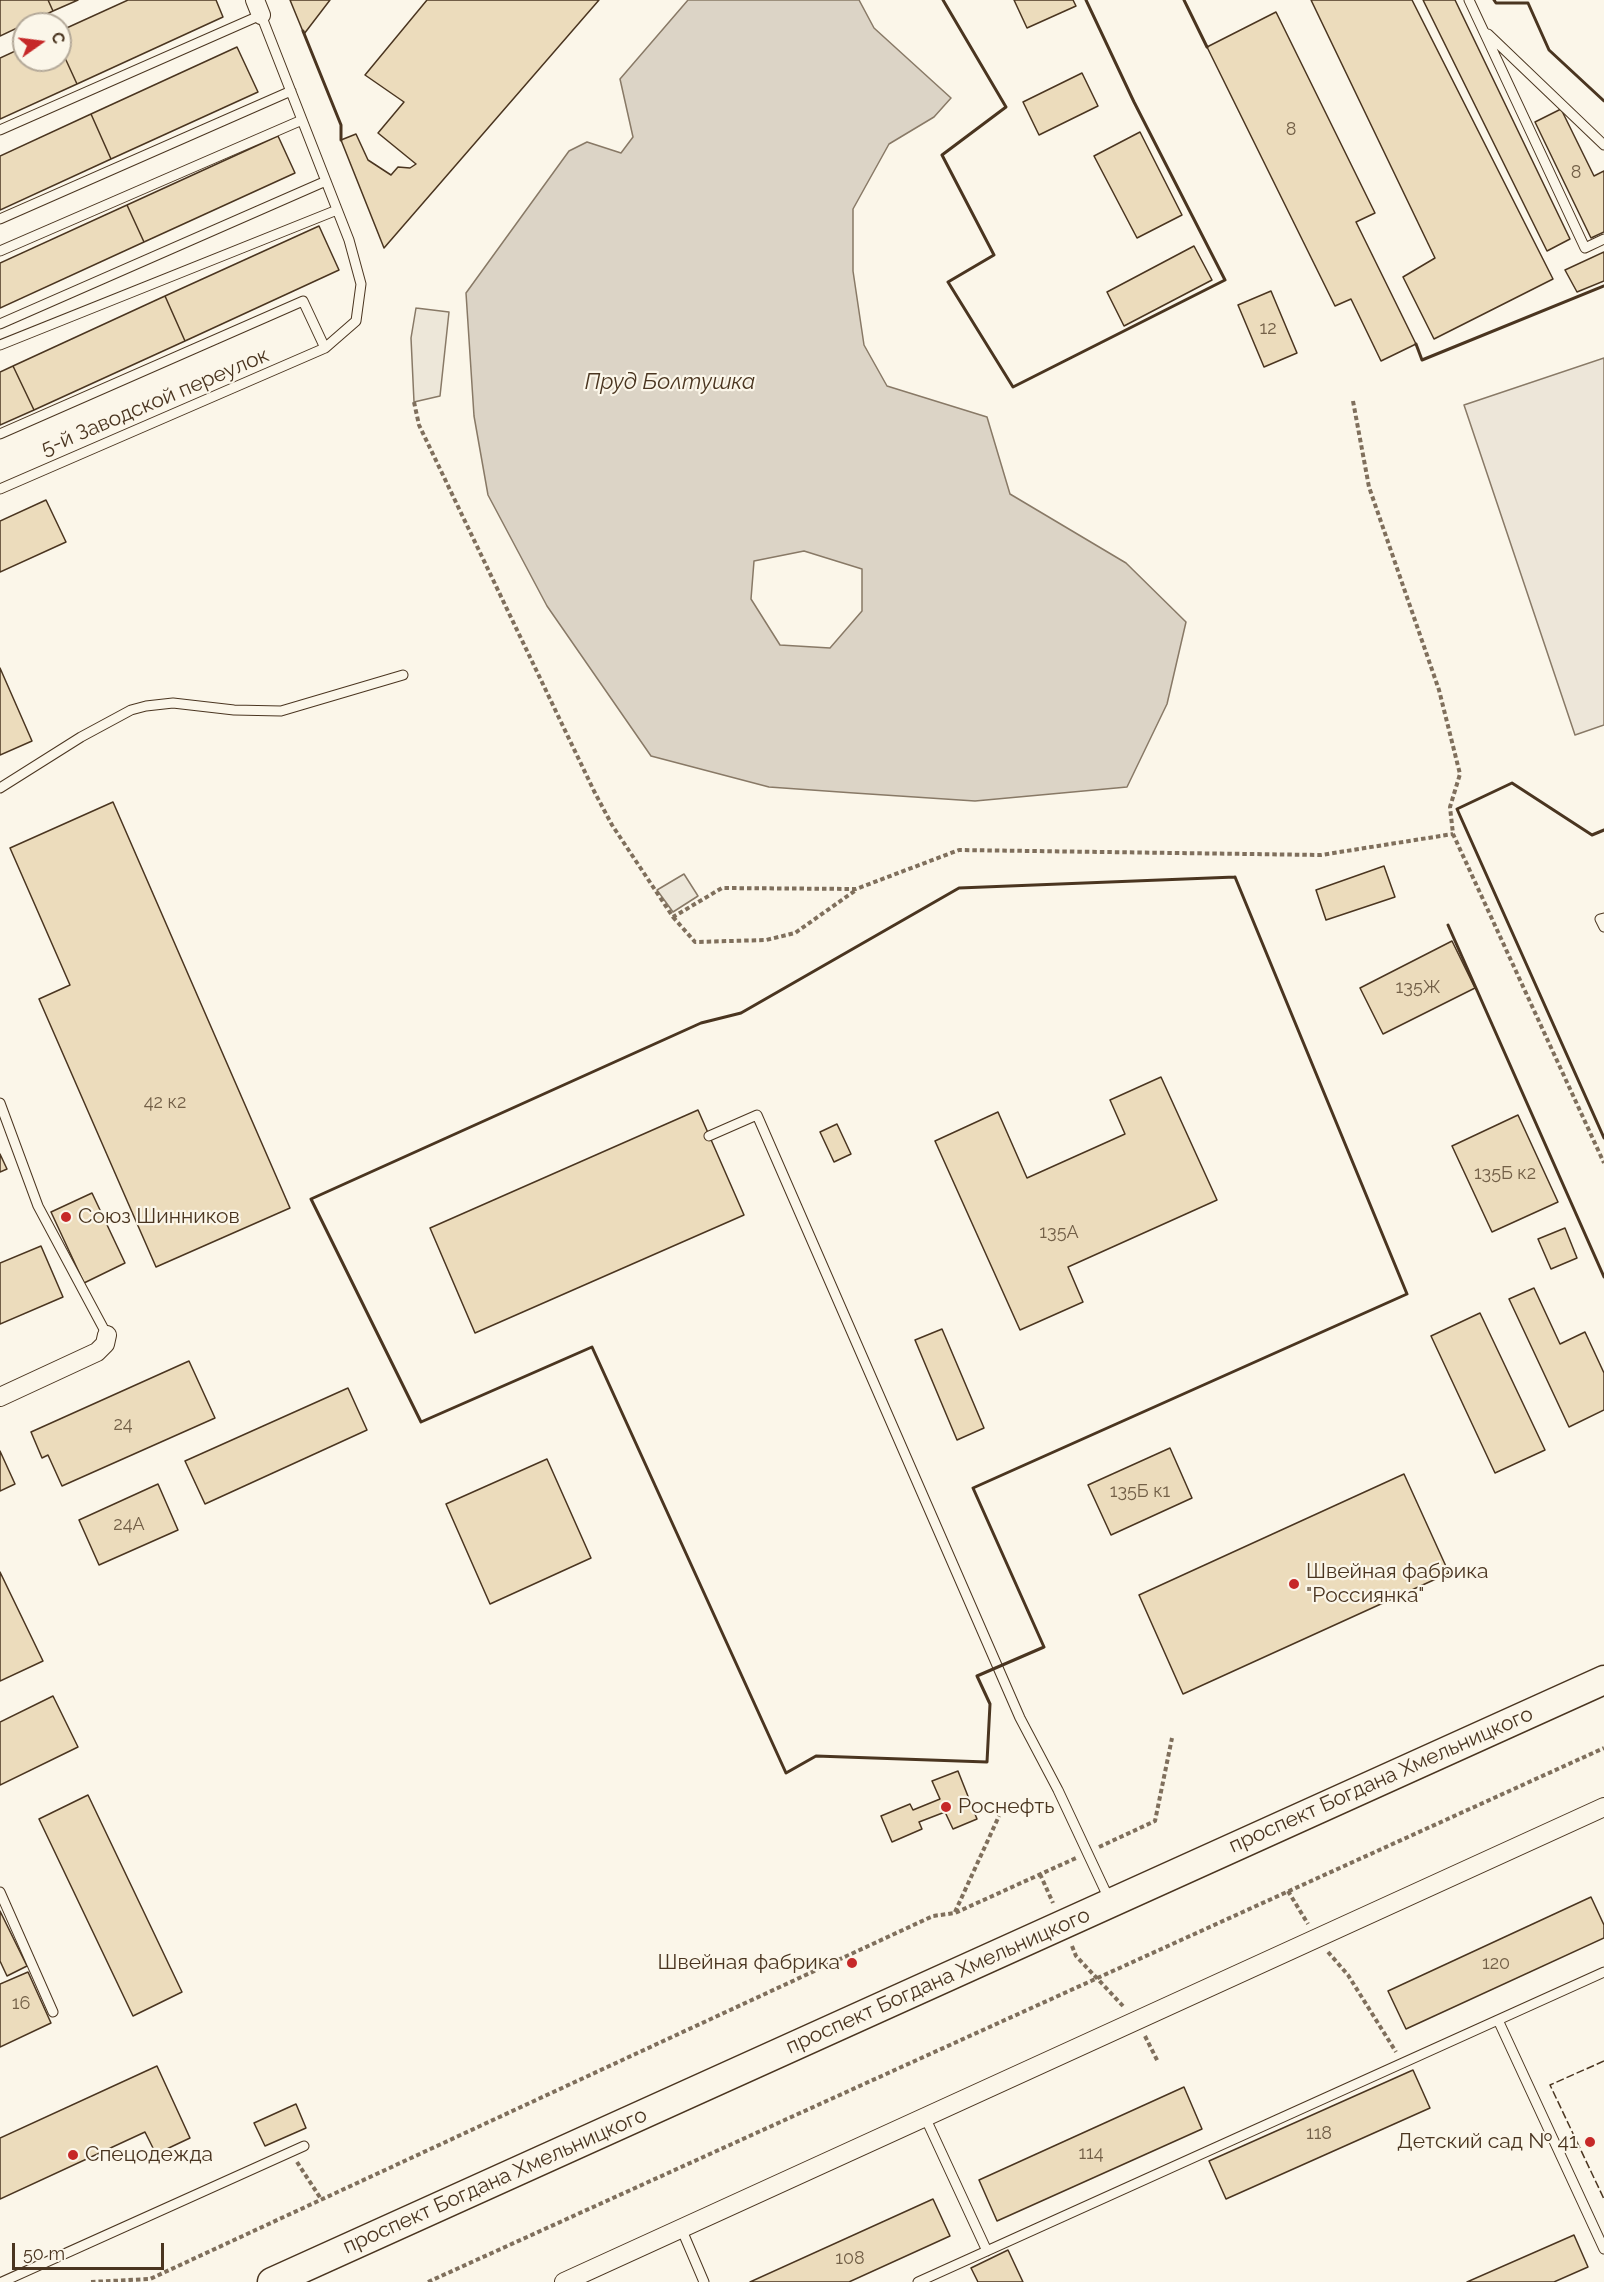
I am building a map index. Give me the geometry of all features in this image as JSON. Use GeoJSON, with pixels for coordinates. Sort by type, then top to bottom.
{"type":"FeatureCollection","features":[{"type":"Feature","properties":{"kind":"main road","name":"проспект Богдана Хмельницкого"},"geometry":{"type":"LineString","coordinates":[[272,2282],[1604,1680]]}},
{"type":"Feature","properties":{"kind":"street"},"geometry":{"type":"LineString","coordinates":[[0,1397],[97,1352],[105,1344],[107,1335]]}},
{"type":"Feature","properties":{"kind":"street"},"geometry":{"type":"LineString","coordinates":[[564,2282],[1604,1807]]}},
{"type":"Feature","properties":{"kind":"lane"},"geometry":{"type":"LineString","coordinates":[[1470,0],[1585,248],[1604,239]]}},
{"type":"Feature","properties":{"kind":"lane"},"geometry":{"type":"LineString","coordinates":[[0,130],[258,7]]}},
{"type":"Feature","properties":{"kind":"lane","name":"5-й Заводской переулок"},"geometry":{"type":"LineString","coordinates":[[0,489],[325,348],[356,321],[361,284],[349,240],[258,7]]}},
{"type":"Feature","properties":{"kind":"lane"},"geometry":{"type":"LineString","coordinates":[[1484,30],[1604,145]]}},
{"type":"Feature","properties":{"kind":"lane"},"geometry":{"type":"LineString","coordinates":[[0,219],[291,91]]}},
{"type":"Feature","properties":{"kind":"lane"},"geometry":{"type":"LineString","coordinates":[[0,251],[302,120]]}},
{"type":"Feature","properties":{"kind":"lane"},"geometry":{"type":"LineString","coordinates":[[0,324],[326,181]]}},
{"type":"Feature","properties":{"kind":"lane"},"geometry":{"type":"LineString","coordinates":[[0,345],[337,210]]}},
{"type":"Feature","properties":{"kind":"lane"},"geometry":{"type":"LineString","coordinates":[[0,434],[303,301],[325,348]]}},
{"type":"Feature","properties":{"kind":"lane"},"geometry":{"type":"LineString","coordinates":[[0,788],[81,737],[131,710],[173,703],[234,710],[281,711],[403,675]]}},
{"type":"Feature","properties":{"kind":"lane"},"geometry":{"type":"LineString","coordinates":[[1604,918],[1600,919],[1604,927]]}},
{"type":"Feature","properties":{"kind":"lane"},"geometry":{"type":"LineString","coordinates":[[0,1103],[38,1206],[107,1335]]}},
{"type":"Feature","properties":{"kind":"lane"},"geometry":{"type":"LineString","coordinates":[[709,1136],[756,1115],[1020,1718],[1111,1903]]}},
{"type":"Feature","properties":{"kind":"lane"},"geometry":{"type":"LineString","coordinates":[[0,1892],[19,1942],[53,2012]]}},
{"type":"Feature","properties":{"kind":"lane"},"geometry":{"type":"LineString","coordinates":[[918,2282],[1604,1972]]}},
{"type":"Feature","properties":{"kind":"lane"},"geometry":{"type":"LineString","coordinates":[[1498,2020],[1604,2249]]}},
{"type":"Feature","properties":{"kind":"lane"},"geometry":{"type":"LineString","coordinates":[[925,2117],[987,2251]]}},
{"type":"Feature","properties":{"kind":"lane"},"geometry":{"type":"LineString","coordinates":[[2,2282],[304,2146]]}},
{"type":"Feature","properties":{"kind":"lane"},"geometry":{"type":"LineString","coordinates":[[681,2228],[705,2282]]}},
{"type":"Feature","properties":{"kind":"path"},"geometry":{"type":"LineString","coordinates":[[1353,401],[1370,487],[1439,690],[1460,774],[1450,807],[1453,834],[1604,1163]]}},
{"type":"Feature","properties":{"kind":"path"},"geometry":{"type":"LineString","coordinates":[[414,402],[419,425],[594,791],[612,825],[673,917],[695,942],[766,940],[795,933],[856,889],[959,850],[1321,855],[1453,834]]}},
{"type":"Feature","properties":{"kind":"path"},"geometry":{"type":"LineString","coordinates":[[673,917],[722,888],[856,889]]}},
{"type":"Feature","properties":{"kind":"path"},"geometry":{"type":"LineString","coordinates":[[91,2282],[150,2279],[933,1916],[955,1913],[1155,1821],[1172,1738]]}},
{"type":"Feature","properties":{"kind":"path"},"geometry":{"type":"LineString","coordinates":[[428,2282],[1604,1748]]}},
{"type":"Feature","properties":{"kind":"path"},"geometry":{"type":"LineString","coordinates":[[955,1913],[999,1816]]}},
{"type":"Feature","properties":{"kind":"path"},"geometry":{"type":"LineString","coordinates":[[1040,1874],[1076,1956],[1137,2020],[1158,2062]]}},
{"type":"Feature","properties":{"kind":"path"},"geometry":{"type":"LineString","coordinates":[[1348,1975],[1403,2063]]}},
{"type":"Feature","properties":{"kind":"path"},"geometry":{"type":"LineString","coordinates":[[291,2152],[321,2199]]}},
{"type":"Feature","properties":{"kind":"shaded area"},"geometry":{"type":"Polygon","coordinates":[[[416,308],[449,312],[440,396],[414,402],[411,338],[416,308]]]}},
{"type":"Feature","properties":{"kind":"shaded area"},"geometry":{"type":"Polygon","coordinates":[[[1604,358],[1604,725],[1575,735],[1464,405],[1604,358]]]}},
{"type":"Feature","properties":{"kind":"shaded area"},"geometry":{"type":"Polygon","coordinates":[[[684,874],[698,896],[673,912],[657,890],[684,874]]]}},
{"type":"Feature","properties":{"kind":"water","name":"Пруд Болтушка"},"geometry":{"type":"Polygon","coordinates":[[[688,0],[859,0],[874,28],[951,98],[934,117],[889,144],[853,209],[853,271],[864,345],[887,386],[987,417],[1010,494],[1126,563],[1186,622],[1167,704],[1127,787],[975,801],[769,787],[651,756],[547,606],[488,495],[474,416],[466,293],[569,151],[587,142],[621,153],[633,137],[620,79],[688,0]],[[804,551],[754,561],[751,599],[780,645],[830,648],[862,611],[862,569],[804,551]]]}},
{"type":"Feature","properties":{"kind":"building"},"geometry":{"type":"Polygon","coordinates":[[[0,0],[48,0],[53,11],[51,12],[12,12],[12,30],[0,36],[0,0]]]}},
{"type":"Feature","properties":{"kind":"building"},"geometry":{"type":"Polygon","coordinates":[[[48,0],[78,0],[53,11],[48,0]]]}},
{"type":"Feature","properties":{"kind":"building"},"geometry":{"type":"Polygon","coordinates":[[[128,0],[216,0],[223,17],[77,84],[71,72],[72,26],[128,0]]]}},
{"type":"Feature","properties":{"kind":"building"},"geometry":{"type":"Polygon","coordinates":[[[290,0],[330,0],[304,34],[290,0]]]}},
{"type":"Feature","properties":{"kind":"building"},"geometry":{"type":"Polygon","coordinates":[[[427,0],[599,0],[384,248],[341,140],[356,134],[368,160],[391,175],[398,167],[410,168],[416,164],[378,133],[404,102],[365,75],[427,0]]]}},
{"type":"Feature","properties":{"kind":"building"},"geometry":{"type":"Polygon","coordinates":[[[1014,0],[1073,0],[1076,6],[1027,28],[1014,0]]]}},
{"type":"Feature","properties":{"kind":"building"},"geometry":{"type":"Polygon","coordinates":[[[1311,0],[1412,0],[1553,279],[1434,339],[1403,277],[1435,258],[1311,0]]]}},
{"type":"Feature","properties":{"kind":"building"},"geometry":{"type":"Polygon","coordinates":[[[1423,0],[1455,0],[1570,239],[1547,251],[1423,0]]]}},
{"type":"Feature","properties":{"kind":"building"},"geometry":{"type":"Polygon","coordinates":[[[1276,12],[1375,213],[1356,222],[1416,344],[1381,361],[1351,299],[1335,306],[1207,47],[1276,12]]]}},
{"type":"Feature","properties":{"kind":"building"},"geometry":{"type":"Polygon","coordinates":[[[237,47],[258,92],[111,159],[91,114],[237,47]]]}},
{"type":"Feature","properties":{"kind":"building"},"geometry":{"type":"Polygon","coordinates":[[[12,52],[12,72],[71,72],[77,84],[0,119],[0,58],[12,52]]]}},
{"type":"Feature","properties":{"kind":"building"},"geometry":{"type":"Polygon","coordinates":[[[1082,73],[1098,106],[1039,135],[1023,102],[1082,73]]]}},
{"type":"Feature","properties":{"kind":"building"},"geometry":{"type":"Polygon","coordinates":[[[1561,109],[1594,176],[1604,171],[1604,232],[1591,238],[1535,122],[1561,109]]]}},
{"type":"Feature","properties":{"kind":"building"},"geometry":{"type":"Polygon","coordinates":[[[91,114],[111,159],[0,210],[0,156],[91,114]]]}},
{"type":"Feature","properties":{"kind":"building"},"geometry":{"type":"Polygon","coordinates":[[[1140,132],[1182,215],[1137,238],[1094,156],[1140,132]]]}},
{"type":"Feature","properties":{"kind":"building"},"geometry":{"type":"Polygon","coordinates":[[[278,136],[295,173],[144,242],[127,205],[278,136]]]}},
{"type":"Feature","properties":{"kind":"building"},"geometry":{"type":"Polygon","coordinates":[[[127,205],[144,242],[0,308],[0,263],[127,205]]]}},
{"type":"Feature","properties":{"kind":"building"},"geometry":{"type":"Polygon","coordinates":[[[319,226],[339,270],[185,341],[165,296],[319,226]]]}},
{"type":"Feature","properties":{"kind":"building"},"geometry":{"type":"Polygon","coordinates":[[[1194,246],[1212,280],[1124,326],[1107,292],[1194,246]]]}},
{"type":"Feature","properties":{"kind":"building"},"geometry":{"type":"Polygon","coordinates":[[[1604,252],[1604,281],[1577,292],[1565,270],[1604,252]]]}},
{"type":"Feature","properties":{"kind":"building"},"geometry":{"type":"Polygon","coordinates":[[[1271,291],[1297,353],[1264,367],[1238,305],[1271,291]]]}},
{"type":"Feature","properties":{"kind":"building"},"geometry":{"type":"Polygon","coordinates":[[[165,296],[185,341],[34,410],[13,366],[165,296]]]}},
{"type":"Feature","properties":{"kind":"building"},"geometry":{"type":"Polygon","coordinates":[[[13,366],[34,410],[0,425],[0,372],[13,366]]]}},
{"type":"Feature","properties":{"kind":"building"},"geometry":{"type":"Polygon","coordinates":[[[46,500],[66,542],[0,572],[0,521],[46,500]]]}},
{"type":"Feature","properties":{"kind":"building"},"geometry":{"type":"Polygon","coordinates":[[[0,668],[32,741],[0,755],[0,668]]]}},
{"type":"Feature","properties":{"kind":"building"},"geometry":{"type":"Polygon","coordinates":[[[113,802],[290,1208],[156,1267],[39,999],[70,985],[10,848],[113,802]]]}},
{"type":"Feature","properties":{"kind":"building"},"geometry":{"type":"Polygon","coordinates":[[[1384,866],[1395,897],[1326,920],[1316,890],[1384,866]]]}},
{"type":"Feature","properties":{"kind":"building"},"geometry":{"type":"Polygon","coordinates":[[[1452,941],[1475,988],[1383,1034],[1360,988],[1452,941]]]}},
{"type":"Feature","properties":{"kind":"building"},"geometry":{"type":"Polygon","coordinates":[[[1161,1077],[1217,1200],[1068,1267],[1083,1302],[1020,1330],[935,1141],[998,1112],[1027,1178],[1125,1134],[1110,1100],[1161,1077]]]}},
{"type":"Feature","properties":{"kind":"building"},"geometry":{"type":"Polygon","coordinates":[[[698,1110],[744,1215],[475,1333],[430,1228],[698,1110]]]}},
{"type":"Feature","properties":{"kind":"building"},"geometry":{"type":"Polygon","coordinates":[[[1518,1115],[1558,1202],[1492,1232],[1452,1146],[1518,1115]]]}},
{"type":"Feature","properties":{"kind":"building"},"geometry":{"type":"Polygon","coordinates":[[[837,1124],[851,1154],[834,1162],[820,1132],[837,1124]]]}},
{"type":"Feature","properties":{"kind":"building"},"geometry":{"type":"Polygon","coordinates":[[[0,1154],[7,1169],[0,1172],[0,1154]]]}},
{"type":"Feature","properties":{"kind":"building"},"geometry":{"type":"Polygon","coordinates":[[[92,1193],[125,1263],[84,1283],[51,1212],[92,1193]]]}},
{"type":"Feature","properties":{"kind":"building"},"geometry":{"type":"Polygon","coordinates":[[[1565,1228],[1577,1258],[1551,1269],[1538,1239],[1565,1228]]]}},
{"type":"Feature","properties":{"kind":"building"},"geometry":{"type":"Polygon","coordinates":[[[41,1246],[63,1297],[0,1324],[0,1263],[41,1246]]]}},
{"type":"Feature","properties":{"kind":"building"},"geometry":{"type":"Polygon","coordinates":[[[1534,1288],[1560,1344],[1585,1332],[1604,1373],[1604,1410],[1569,1427],[1509,1299],[1534,1288]]]}},
{"type":"Feature","properties":{"kind":"building"},"geometry":{"type":"Polygon","coordinates":[[[1480,1313],[1545,1450],[1495,1473],[1431,1336],[1480,1313]]]}},
{"type":"Feature","properties":{"kind":"building"},"geometry":{"type":"Polygon","coordinates":[[[942,1329],[984,1428],[957,1440],[915,1340],[942,1329]]]}},
{"type":"Feature","properties":{"kind":"building"},"geometry":{"type":"Polygon","coordinates":[[[189,1361],[215,1418],[62,1486],[48,1455],[42,1458],[31,1432],[189,1361]]]}},
{"type":"Feature","properties":{"kind":"building"},"geometry":{"type":"Polygon","coordinates":[[[348,1388],[367,1430],[205,1504],[185,1461],[348,1388]]]}},
{"type":"Feature","properties":{"kind":"building"},"geometry":{"type":"Polygon","coordinates":[[[1170,1448],[1192,1498],[1111,1535],[1088,1485],[1170,1448]]]}},
{"type":"Feature","properties":{"kind":"building"},"geometry":{"type":"Polygon","coordinates":[[[0,1451],[15,1484],[0,1491],[0,1451]]]}},
{"type":"Feature","properties":{"kind":"building"},"geometry":{"type":"Polygon","coordinates":[[[547,1459],[591,1558],[490,1604],[446,1504],[547,1459]]]}},
{"type":"Feature","properties":{"kind":"building","name":"Швейная фабрика \"Россиянка\""},"geometry":{"type":"Polygon","coordinates":[[[1404,1474],[1449,1573],[1183,1694],[1139,1595],[1404,1474]]]}},
{"type":"Feature","properties":{"kind":"building"},"geometry":{"type":"Polygon","coordinates":[[[158,1484],[178,1530],[99,1565],[79,1520],[158,1484]]]}},
{"type":"Feature","properties":{"kind":"building"},"geometry":{"type":"Polygon","coordinates":[[[0,1572],[43,1661],[0,1681],[0,1572]]]}},
{"type":"Feature","properties":{"kind":"building"},"geometry":{"type":"Polygon","coordinates":[[[53,1696],[78,1747],[0,1785],[0,1722],[53,1696]]]}},
{"type":"Feature","properties":{"kind":"building","name":"Роснефть"},"geometry":{"type":"Polygon","coordinates":[[[958,1771],[977,1819],[953,1829],[945,1812],[919,1822],[922,1829],[892,1842],[881,1816],[910,1804],[913,1810],[940,1799],[932,1781],[958,1771]]]}},
{"type":"Feature","properties":{"kind":"building"},"geometry":{"type":"Polygon","coordinates":[[[88,1795],[182,1992],[133,2016],[39,1819],[88,1795]]]}},
{"type":"Feature","properties":{"kind":"building"},"geometry":{"type":"Polygon","coordinates":[[[1591,1897],[1604,1925],[1604,1938],[1406,2029],[1388,1991],[1591,1897]]]}},
{"type":"Feature","properties":{"kind":"building"},"geometry":{"type":"Polygon","coordinates":[[[0,1911],[27,1966],[7,1976],[0,1961],[0,1911]]]}},
{"type":"Feature","properties":{"kind":"building"},"geometry":{"type":"Polygon","coordinates":[[[28,1972],[51,2023],[0,2047],[0,1984],[28,1972]]]}},
{"type":"Feature","properties":{"kind":"building"},"geometry":{"type":"Polygon","coordinates":[[[157,2066],[190,2138],[156,2154],[145,2132],[0,2199],[0,2138],[157,2066]]]}},
{"type":"Feature","properties":{"kind":"building"},"geometry":{"type":"Polygon","coordinates":[[[1413,2070],[1430,2108],[1226,2199],[1209,2161],[1413,2070]]]}},
{"type":"Feature","properties":{"kind":"building"},"geometry":{"type":"Polygon","coordinates":[[[1184,2087],[1202,2129],[997,2221],[979,2180],[1184,2087]]]}},
{"type":"Feature","properties":{"kind":"building"},"geometry":{"type":"Polygon","coordinates":[[[296,2104],[306,2128],[265,2146],[254,2123],[296,2104]]]}},
{"type":"Feature","properties":{"kind":"building"},"geometry":{"type":"Polygon","coordinates":[[[933,2199],[950,2236],[849,2282],[750,2282],[933,2199]]]}},
{"type":"Feature","properties":{"kind":"building"},"geometry":{"type":"Polygon","coordinates":[[[1574,2235],[1588,2267],[1554,2282],[1467,2282],[1574,2235]]]}},
{"type":"Feature","properties":{"kind":"building"},"geometry":{"type":"Polygon","coordinates":[[[1008,2250],[1023,2282],[978,2282],[971,2268],[1008,2250]]]}},
{"type":"Feature","properties":{"kind":"fence"},"geometry":{"type":"LineString","coordinates":[[1604,2061],[1550,2085],[1604,2199]]}},
{"type":"Feature","properties":{"kind":"wall"},"geometry":{"type":"LineString","coordinates":[[943,0],[1006,107],[942,155],[994,255],[948,282],[1013,387],[1225,280],[1134,102],[1086,0]]}},
{"type":"Feature","properties":{"kind":"wall"},"geometry":{"type":"LineString","coordinates":[[1184,0],[1207,47]]}},
{"type":"Feature","properties":{"kind":"wall"},"geometry":{"type":"LineString","coordinates":[[1494,0],[1496,3],[1528,3],[1549,50],[1604,101]]}},
{"type":"Feature","properties":{"kind":"wall"},"geometry":{"type":"LineString","coordinates":[[303,31],[341,125],[341,140]]}},
{"type":"Feature","properties":{"kind":"wall"},"geometry":{"type":"LineString","coordinates":[[1416,344],[1422,360],[1604,286]]}},
{"type":"Feature","properties":{"kind":"wall"},"geometry":{"type":"LineString","coordinates":[[1604,830],[1592,835],[1512,783],[1457,809],[1604,1138]]}},
{"type":"Feature","properties":{"kind":"wall"},"geometry":{"type":"LineString","coordinates":[[1235,877],[1407,1294],[973,1488],[1044,1647],[977,1676],[990,1704],[987,1762],[816,1756],[786,1773],[592,1347],[421,1422],[311,1199],[701,1023],[741,1013],[959,888],[1235,877]]}},
{"type":"Feature","properties":{"kind":"wall"},"geometry":{"type":"LineString","coordinates":[[1448,925],[1604,1277]]}},
{"type":"Feature","properties":{"kind":"place","name":"Союз Шинников"},"geometry":{"type":"Point","coordinates":[66,1217]}},
{"type":"Feature","properties":{"kind":"place","name":"Швейная фабрика \"Россиянка\""},"geometry":{"type":"Point","coordinates":[1294,1584]}},
{"type":"Feature","properties":{"kind":"place","name":"Роснефть"},"geometry":{"type":"Point","coordinates":[946,1807]}},
{"type":"Feature","properties":{"kind":"place","name":"Швейная фабрика"},"geometry":{"type":"Point","coordinates":[852,1963]}},
{"type":"Feature","properties":{"kind":"place","name":"Детский сад № 41"},"geometry":{"type":"Point","coordinates":[1590,2142]}},
{"type":"Feature","properties":{"kind":"place","name":"Спецодежда"},"geometry":{"type":"Point","coordinates":[73,2155]}}]}
